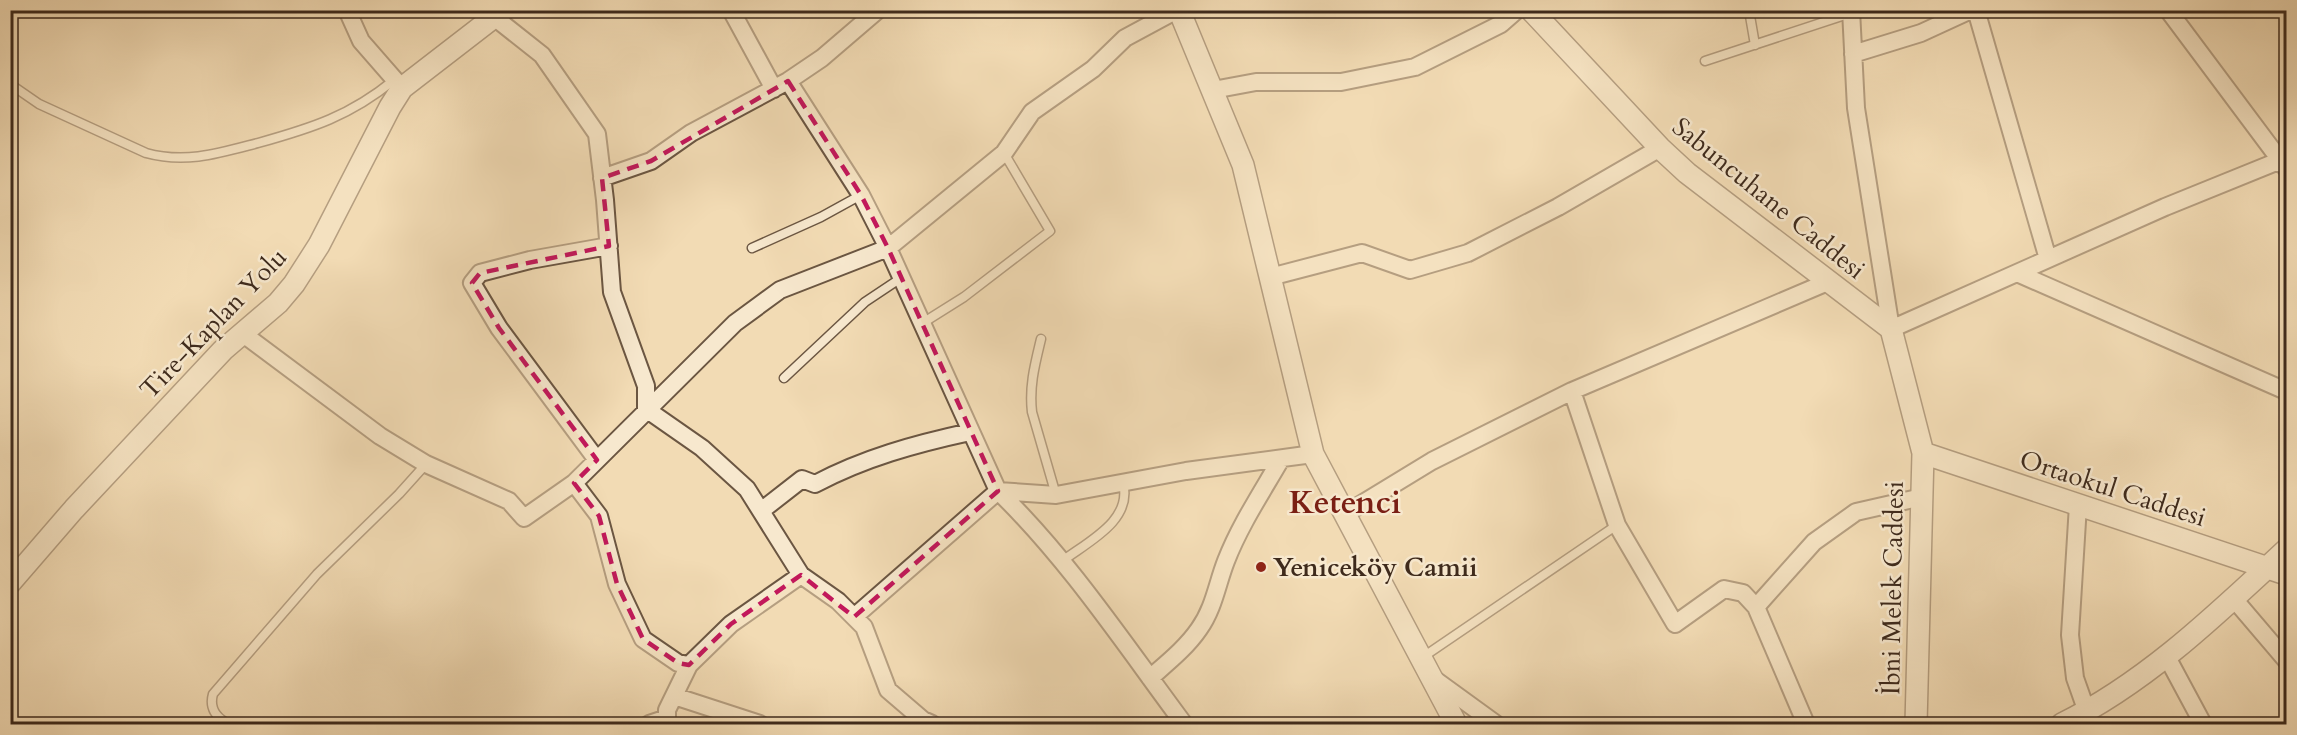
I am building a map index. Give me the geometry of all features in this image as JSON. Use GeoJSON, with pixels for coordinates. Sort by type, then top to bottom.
{"type":"FeatureCollection","features":[{"type":"Feature","properties":{"kind":"street"},"geometry":{"type":"LineString","coordinates":[[347,10],[361,41],[398,84]]}},
{"type":"Feature","properties":{"kind":"street"},"geometry":{"type":"LineString","coordinates":[[731,10],[781,85],[861,195],[888,248],[998,491],[1029,521],[1184,724]]}},
{"type":"Feature","properties":{"kind":"street"},"geometry":{"type":"LineString","coordinates":[[602,178],[651,161],[691,133],[781,85],[822,58],[878,10]]}},
{"type":"Feature","properties":{"kind":"street"},"geometry":{"type":"LineString","coordinates":[[242,333],[380,436],[426,464],[509,501],[524,518],[574,483],[735,323],[780,290],[888,248],[1004,153],[1032,112],[1093,69],[1125,38],[1178,10],[1243,165],[1313,454],[1456,724]]}},
{"type":"Feature","properties":{"kind":"street"},"geometry":{"type":"LineString","coordinates":[[1213,90],[1256,82],[1341,82],[1415,67],[1501,24],[1517,10]]}},
{"type":"Feature","properties":{"kind":"street","name":"Sabuncuhane Caddesi"},"geometry":{"type":"LineString","coordinates":[[1531,10],[1660,148],[1687,173],[1891,329]]}},
{"type":"Feature","properties":{"kind":"street"},"geometry":{"type":"LineString","coordinates":[[1853,54],[1921,33],[1973,10],[2048,259]]}},
{"type":"Feature","properties":{"kind":"street"},"geometry":{"type":"LineString","coordinates":[[1891,329],[2165,207],[2285,162],[2168,10]]}},
{"type":"Feature","properties":{"kind":"street"},"geometry":{"type":"LineString","coordinates":[[1851,12],[1856,108],[1891,329],[1923,453]]}},
{"type":"Feature","properties":{"kind":"street"},"geometry":{"type":"LineString","coordinates":[[499,14],[542,55],[597,134],[612,292],[646,386],[646,409]]}},
{"type":"Feature","properties":{"kind":"street","name":"Tire-Kaplan Yolu"},"geometry":{"type":"LineString","coordinates":[[10,582],[74,509],[223,350],[278,303],[308,264],[366,156],[390,107],[398,84],[499,14]]}},
{"type":"Feature","properties":{"kind":"street"},"geometry":{"type":"LineString","coordinates":[[1270,277],[1362,253],[1410,270],[1468,253],[1558,207],[1660,148]]}},
{"type":"Feature","properties":{"kind":"street"},"geometry":{"type":"LineString","coordinates":[[597,459],[499,328],[472,283],[480,273],[530,260],[609,246]]}},
{"type":"Feature","properties":{"kind":"street"},"geometry":{"type":"LineString","coordinates":[[2017,273],[2286,391]]}},
{"type":"Feature","properties":{"kind":"street"},"geometry":{"type":"LineString","coordinates":[[1345,514],[1432,461],[1572,391],[1830,281]]}},
{"type":"Feature","properties":{"kind":"street"},"geometry":{"type":"LineString","coordinates":[[1572,391],[1617,525],[1675,624],[1724,589],[1743,593],[1756,607],[1806,724]]}},
{"type":"Feature","properties":{"kind":"street"},"geometry":{"type":"LineString","coordinates":[[646,409],[702,448],[747,489],[801,575],[838,601],[864,627],[888,690],[923,720],[932,724]]}},
{"type":"Feature","properties":{"kind":"street"},"geometry":{"type":"LineString","coordinates":[[761,511],[802,479],[814,484],[879,455],[970,432]]}},
{"type":"Feature","properties":{"kind":"street","name":"İbni Melek Caddesi"},"geometry":{"type":"LineString","coordinates":[[1916,724],[1923,453]]}},
{"type":"Feature","properties":{"kind":"street","name":"Ortaokul Caddesi"},"geometry":{"type":"LineString","coordinates":[[1923,453],[2277,571]]}},
{"type":"Feature","properties":{"kind":"street"},"geometry":{"type":"LineString","coordinates":[[854,617],[998,491],[1056,495],[1186,471],[1313,454]]}},
{"type":"Feature","properties":{"kind":"street"},"geometry":{"type":"LineString","coordinates":[[1150,678],[1187,644],[1200,628],[1214,600],[1225,563],[1243,524],[1281,459]]}},
{"type":"Feature","properties":{"kind":"street"},"geometry":{"type":"LineString","coordinates":[[574,483],[599,516],[617,584],[644,639],[678,663],[689,665]]}},
{"type":"Feature","properties":{"kind":"street"},"geometry":{"type":"LineString","coordinates":[[1756,607],[1814,542],[1856,512],[1922,497]]}},
{"type":"Feature","properties":{"kind":"street"},"geometry":{"type":"LineString","coordinates":[[2078,505],[2070,635],[2075,678],[2086,712]]}},
{"type":"Feature","properties":{"kind":"street"},"geometry":{"type":"LineString","coordinates":[[2062,724],[2086,712],[2167,657],[2234,599],[2277,571],[2286,550]]}},
{"type":"Feature","properties":{"kind":"street"},"geometry":{"type":"LineString","coordinates":[[648,724],[667,721],[667,710],[689,665],[731,624],[801,575]]}},
{"type":"Feature","properties":{"kind":"street"},"geometry":{"type":"LineString","coordinates":[[2234,599],[2286,660]]}},
{"type":"Feature","properties":{"kind":"street"},"geometry":{"type":"LineString","coordinates":[[2167,657],[2203,724]]}},
{"type":"Feature","properties":{"kind":"street"},"geometry":{"type":"LineString","coordinates":[[1434,679],[1496,724]]}},
{"type":"Feature","properties":{"kind":"street"},"geometry":{"type":"LineString","coordinates":[[674,696],[760,724]]}},
{"type":"Feature","properties":{"kind":"lane"},"geometry":{"type":"LineString","coordinates":[[1749,10],[1755,45]]}},
{"type":"Feature","properties":{"kind":"lane"},"geometry":{"type":"LineString","coordinates":[[1705,61],[1851,12]]}},
{"type":"Feature","properties":{"kind":"lane"},"geometry":{"type":"LineString","coordinates":[[10,84],[39,104],[146,153],[174,159],[188,159],[226,151],[329,121],[398,84]]}},
{"type":"Feature","properties":{"kind":"lane"},"geometry":{"type":"LineString","coordinates":[[921,324],[964,297],[1050,231],[1004,153]]}},
{"type":"Feature","properties":{"kind":"lane"},"geometry":{"type":"LineString","coordinates":[[752,248],[821,217],[861,195]]}},
{"type":"Feature","properties":{"kind":"lane"},"geometry":{"type":"LineString","coordinates":[[784,378],[864,302],[900,278]]}},
{"type":"Feature","properties":{"kind":"lane"},"geometry":{"type":"LineString","coordinates":[[1041,339],[1032,378],[1032,412],[1056,495]]}},
{"type":"Feature","properties":{"kind":"lane"},"geometry":{"type":"LineString","coordinates":[[229,724],[220,720],[213,709],[213,694],[317,574],[399,494],[426,464]]}},
{"type":"Feature","properties":{"kind":"lane"},"geometry":{"type":"LineString","coordinates":[[1061,562],[1114,521],[1124,505],[1123,483]]}},
{"type":"Feature","properties":{"kind":"lane"},"geometry":{"type":"LineString","coordinates":[[1423,658],[1617,525]]}},
{"type":"Feature","properties":{"kind":"highlighted area"},"geometry":{"type":"Polygon","coordinates":[[[788,81],[861,195],[888,248],[998,491],[854,617],[801,575],[731,624],[689,665],[678,663],[643,639],[617,584],[599,516],[574,483],[597,460],[499,328],[472,283],[480,273],[609,246],[602,178],[651,161],[788,81]]]}},
{"type":"Feature","properties":{"kind":"place","name":"Yeniceköy Camii"},"geometry":{"type":"Point","coordinates":[1261,567]}},
{"type":"Feature","properties":{"kind":"district","name":"Ketenci"},"geometry":{"type":"Point","coordinates":[1345,502]}}]}
